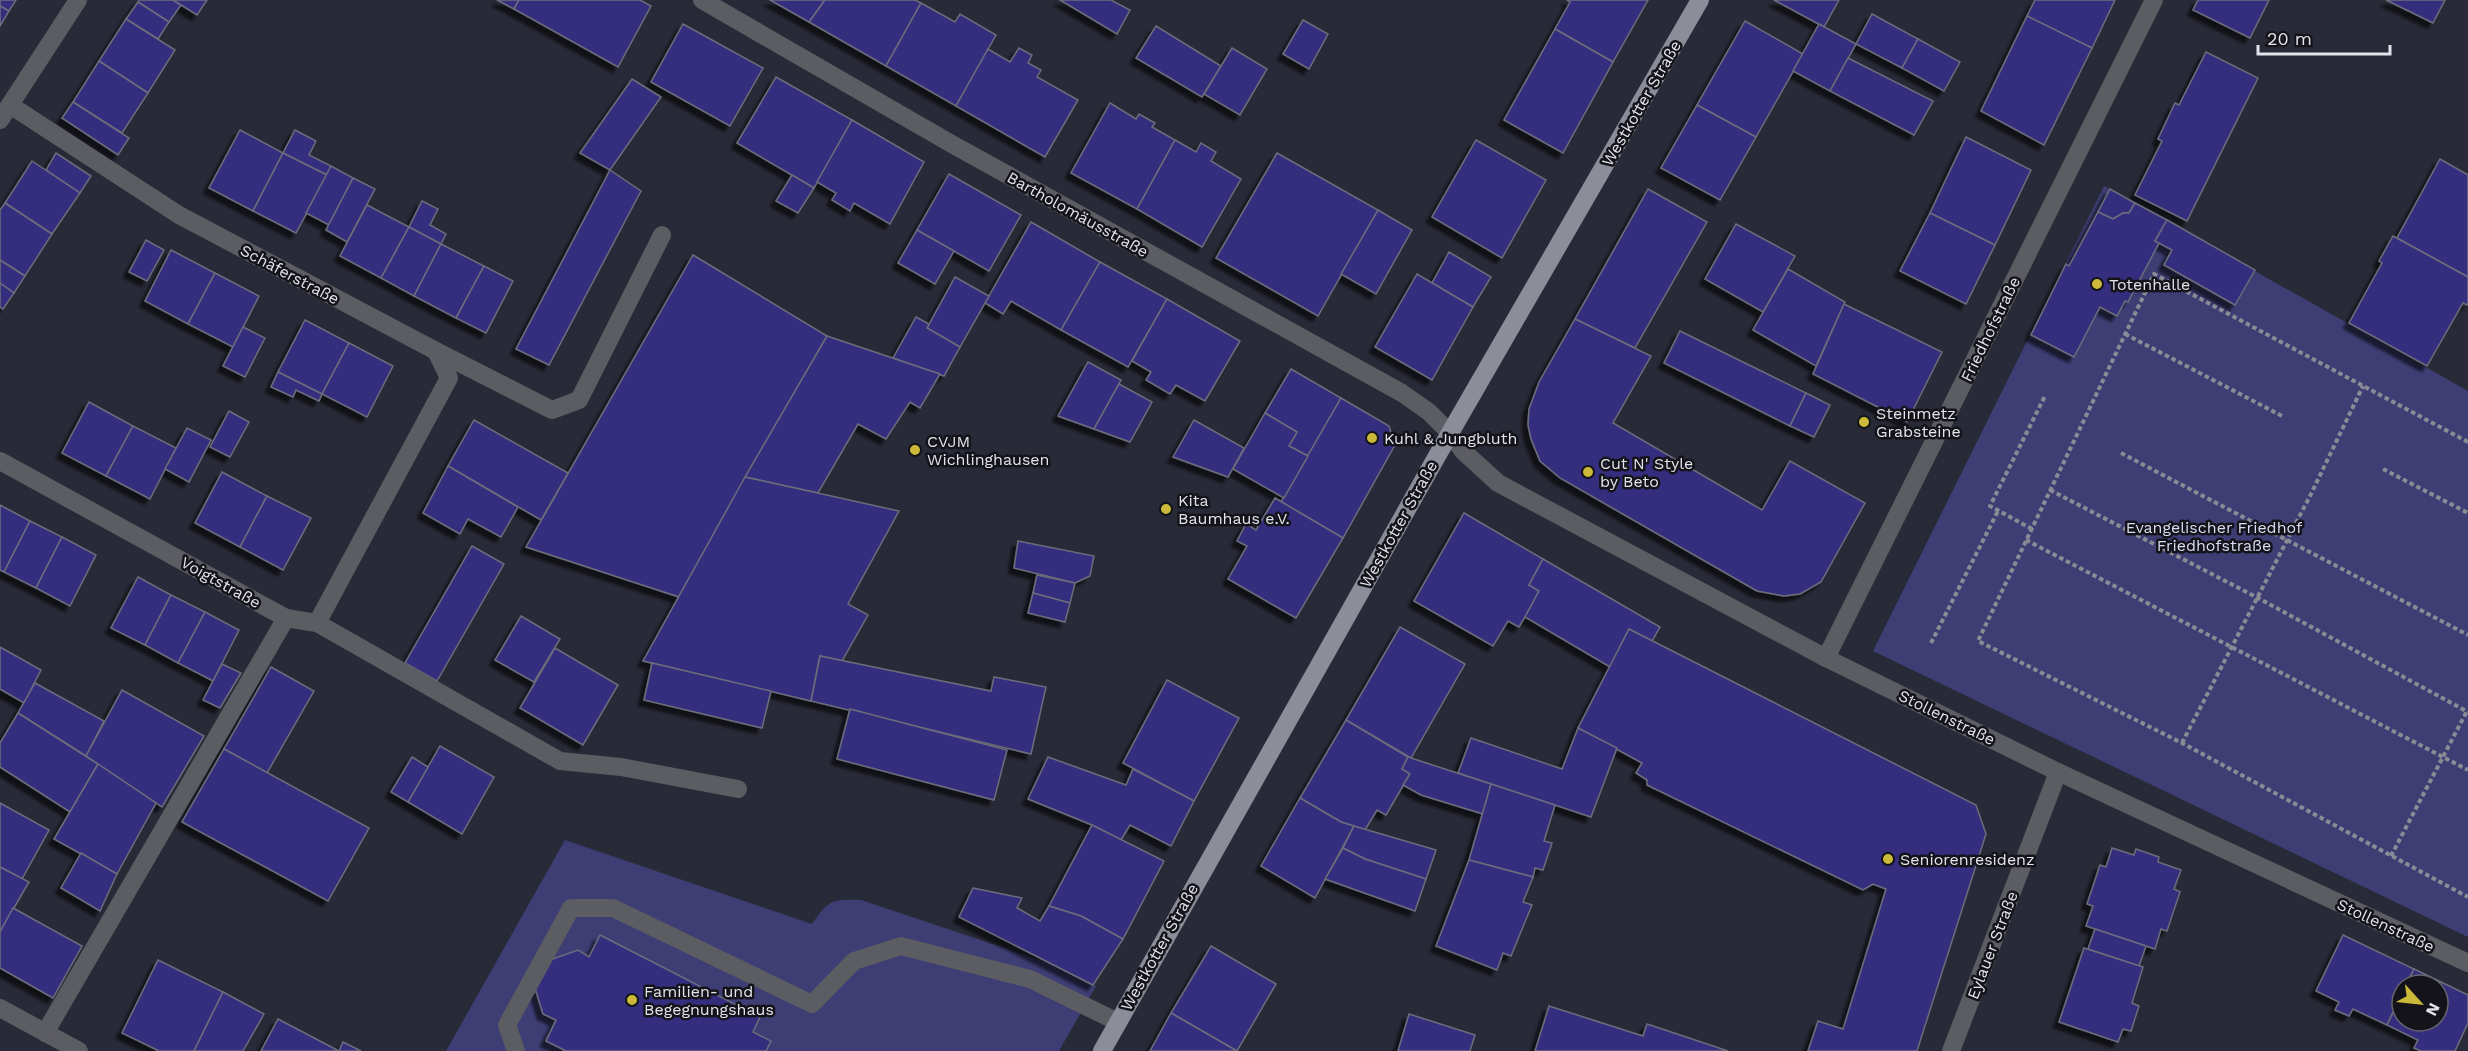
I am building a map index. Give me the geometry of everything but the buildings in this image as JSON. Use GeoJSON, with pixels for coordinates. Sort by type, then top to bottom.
{"type":"FeatureCollection","features":[{"type":"Feature","properties":{"kind":"main road","name":"Westkotter Straße"},"geometry":{"type":"LineString","coordinates":[[1102,1051],[1450,433],[1700,0]]}},
{"type":"Feature","properties":{"kind":"street"},"geometry":{"type":"LineString","coordinates":[[5,112],[78,0]]}},
{"type":"Feature","properties":{"kind":"street","name":"Bartholomäusstraße"},"geometry":{"type":"LineString","coordinates":[[702,0],[950,143],[1402,393],[1429,412],[1450,433]]}},
{"type":"Feature","properties":{"kind":"street","name":"Friedhofstraße"},"geometry":{"type":"LineString","coordinates":[[1826,658],[2154,0]]}},
{"type":"Feature","properties":{"kind":"street","name":"Schäferstraße"},"geometry":{"type":"LineString","coordinates":[[5,112],[179,215],[552,410],[579,400],[662,235]]}},
{"type":"Feature","properties":{"kind":"street"},"geometry":{"type":"LineString","coordinates":[[436,351],[449,378],[317,623],[560,761],[621,767],[738,789]]}},
{"type":"Feature","properties":{"kind":"street","name":"Stollenstraße"},"geometry":{"type":"LineString","coordinates":[[1450,433],[1463,451],[1498,483],[1826,658],[2058,772],[2468,963]]}},
{"type":"Feature","properties":{"kind":"street","name":"Voigtstraße"},"geometry":{"type":"LineString","coordinates":[[0,461],[286,618],[317,623]]}},
{"type":"Feature","properties":{"kind":"street"},"geometry":{"type":"LineString","coordinates":[[45,1033],[286,618]]}},
{"type":"Feature","properties":{"kind":"street","name":"Eylauer Straße"},"geometry":{"type":"LineString","coordinates":[[1951,1051],[2058,772]]}},
{"type":"Feature","properties":{"kind":"street"},"geometry":{"type":"LineString","coordinates":[[516,1051],[507,1025],[570,908],[613,908],[812,1004],[854,961],[901,946],[1030,979],[1118,1022]]}},
{"type":"Feature","properties":{"kind":"street"},"geometry":{"type":"LineString","coordinates":[[0,1008],[79,1051]]}},
{"type":"Feature","properties":{"kind":"path"},"geometry":{"type":"LineString","coordinates":[[2468,442],[2154,274],[1978,641],[2182,743],[2468,897]]}},
{"type":"Feature","properties":{"kind":"path"},"geometry":{"type":"LineString","coordinates":[[2125,334],[2284,417]]}},
{"type":"Feature","properties":{"kind":"path"},"geometry":{"type":"LineString","coordinates":[[2182,743],[2288,540],[2363,386]]}},
{"type":"Feature","properties":{"kind":"path"},"geometry":{"type":"LineString","coordinates":[[2032,528],[1990,506],[2046,396]]}},
{"type":"Feature","properties":{"kind":"path"},"geometry":{"type":"LineString","coordinates":[[2121,453],[2468,635]]}},
{"type":"Feature","properties":{"kind":"path"},"geometry":{"type":"LineString","coordinates":[[2383,469],[2468,513]]}},
{"type":"Feature","properties":{"kind":"path"},"geometry":{"type":"LineString","coordinates":[[2050,490],[2468,711],[2391,856]]}},
{"type":"Feature","properties":{"kind":"path"},"geometry":{"type":"LineString","coordinates":[[1932,644],[1998,511]]}},
{"type":"Feature","properties":{"kind":"path"},"geometry":{"type":"LineString","coordinates":[[2026,540],[2468,770]]}},
{"type":"Feature","properties":{"kind":"green space","name":"Evangelischer Friedhof Friedhofstraße"},"geometry":{"type":"Polygon","coordinates":[[[2104,186],[2468,391],[2468,937],[1873,651],[2104,186]]]}},
{"type":"Feature","properties":{"kind":"green space"},"geometry":{"type":"Polygon","coordinates":[[[565,840],[812,924],[832,903],[843,900],[861,900],[1049,963],[1096,986],[1059,1051],[446,1051],[565,840]]]}},
{"type":"Feature","properties":{"kind":"place","name":"Totenhalle"},"geometry":{"type":"Point","coordinates":[2097,284]}},
{"type":"Feature","properties":{"kind":"place","name":"Steinmetz Grabsteine"},"geometry":{"type":"Point","coordinates":[1864,422]}},
{"type":"Feature","properties":{"kind":"place","name":"Kuhl & Jungbluth"},"geometry":{"type":"Point","coordinates":[1372,438]}},
{"type":"Feature","properties":{"kind":"place","name":"CVJM Wichlinghausen"},"geometry":{"type":"Point","coordinates":[915,450]}},
{"type":"Feature","properties":{"kind":"place","name":"Cut N' Style by Beto"},"geometry":{"type":"Point","coordinates":[1588,472]}},
{"type":"Feature","properties":{"kind":"place","name":"Kita Baumhaus e.V."},"geometry":{"type":"Point","coordinates":[1166,509]}},
{"type":"Feature","properties":{"kind":"place","name":"Seniorenresidenz"},"geometry":{"type":"Point","coordinates":[1888,859]}},
{"type":"Feature","properties":{"kind":"place","name":"Familien- und Begegnungshaus"},"geometry":{"type":"Point","coordinates":[632,1000]}}]}
